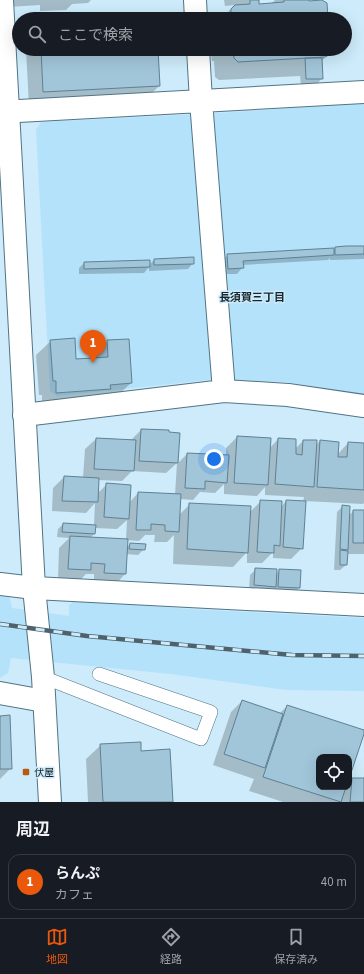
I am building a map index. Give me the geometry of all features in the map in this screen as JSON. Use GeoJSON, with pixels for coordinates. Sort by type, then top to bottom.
{"type":"FeatureCollection","features":[{"type":"Feature","properties":{"kind":"street"},"geometry":{"type":"LineString","coordinates":[[2,0],[4,112],[34,588],[43,677],[50,802]]}},
{"type":"Feature","properties":{"kind":"street"},"geometry":{"type":"LineString","coordinates":[[195,0],[196,12]]}},
{"type":"Feature","properties":{"kind":"street"},"geometry":{"type":"LineString","coordinates":[[198,56],[224,391]]}},
{"type":"Feature","properties":{"kind":"street"},"geometry":{"type":"LineString","coordinates":[[4,112],[364,92]]}},
{"type":"Feature","properties":{"kind":"street"},"geometry":{"type":"LineString","coordinates":[[24,415],[224,391],[288,395],[364,406]]}},
{"type":"Feature","properties":{"kind":"street"},"geometry":{"type":"LineString","coordinates":[[0,584],[34,588],[364,605]]}},
{"type":"Feature","properties":{"kind":"street"},"geometry":{"type":"LineString","coordinates":[[0,693],[44,701]]}},
{"type":"Feature","properties":{"kind":"lane"},"geometry":{"type":"LineString","coordinates":[[43,677],[201,740],[211,712],[99,674]]}},
{"type":"Feature","properties":{"kind":"shaded area"},"geometry":{"type":"Polygon","coordinates":[[[364,103],[364,395],[286,382],[209,380],[57,396],[50,391],[36,130],[41,122],[218,113],[364,103]]]}},
{"type":"Feature","properties":{"kind":"shaded area"},"geometry":{"type":"Polygon","coordinates":[[[0,594],[9,595],[12,608],[69,616],[69,605],[76,600],[189,609],[364,618],[364,691],[286,690],[171,674],[11,658],[8,673],[0,678],[0,594]]]}},
{"type":"Feature","properties":{"kind":"building"},"geometry":{"type":"Polygon","coordinates":[[[250,0],[259,0],[259,4],[284,2],[284,0],[322,0],[327,3],[328,12],[231,12],[231,9],[235,5],[250,4],[250,0]]]}},
{"type":"Feature","properties":{"kind":"building"},"geometry":{"type":"Polygon","coordinates":[[[41,56],[158,56],[160,86],[43,92],[41,56]]]}},
{"type":"Feature","properties":{"kind":"building"},"geometry":{"type":"Polygon","coordinates":[[[234,56],[327,56],[238,62],[234,56]]]}},
{"type":"Feature","properties":{"kind":"building"},"geometry":{"type":"Polygon","coordinates":[[[305,58],[322,58],[323,79],[306,79],[305,58]]]}},
{"type":"Feature","properties":{"kind":"building"},"geometry":{"type":"Polygon","coordinates":[[[364,246],[364,254],[335,255],[335,247],[364,246]]]}},
{"type":"Feature","properties":{"kind":"building"},"geometry":{"type":"Polygon","coordinates":[[[334,248],[334,255],[243,261],[244,268],[228,269],[227,254],[334,248]]]}},
{"type":"Feature","properties":{"kind":"building"},"geometry":{"type":"Polygon","coordinates":[[[194,257],[194,264],[154,265],[154,259],[194,257]]]}},
{"type":"Feature","properties":{"kind":"building"},"geometry":{"type":"Polygon","coordinates":[[[150,260],[150,267],[84,269],[84,262],[150,260]]]}},
{"type":"Feature","properties":{"kind":"building"},"geometry":{"type":"Polygon","coordinates":[[[75,338],[76,359],[108,357],[107,340],[129,339],[132,383],[110,385],[111,389],[56,393],[56,381],[53,381],[50,340],[75,338]]]}},
{"type":"Feature","properties":{"kind":"building"},"geometry":{"type":"Polygon","coordinates":[[[141,429],[169,430],[169,432],[180,433],[178,463],[139,461],[141,429]]]}},
{"type":"Feature","properties":{"kind":"building"},"geometry":{"type":"Polygon","coordinates":[[[237,436],[271,438],[268,485],[234,483],[237,436]]]}},
{"type":"Feature","properties":{"kind":"building"},"geometry":{"type":"Polygon","coordinates":[[[96,438],[136,440],[134,471],[94,469],[96,438]]]}},
{"type":"Feature","properties":{"kind":"building"},"geometry":{"type":"Polygon","coordinates":[[[278,438],[296,439],[296,454],[302,455],[303,440],[317,440],[314,487],[275,484],[278,438]]]}},
{"type":"Feature","properties":{"kind":"building"},"geometry":{"type":"Polygon","coordinates":[[[320,440],[339,442],[338,457],[347,457],[348,442],[364,443],[364,490],[317,487],[320,440]]]}},
{"type":"Feature","properties":{"kind":"building"},"geometry":{"type":"Polygon","coordinates":[[[187,453],[229,455],[227,483],[205,481],[205,489],[185,488],[187,453]]]}},
{"type":"Feature","properties":{"kind":"building"},"geometry":{"type":"Polygon","coordinates":[[[64,476],[99,478],[98,502],[62,501],[64,476]]]}},
{"type":"Feature","properties":{"kind":"building"},"geometry":{"type":"Polygon","coordinates":[[[106,483],[131,485],[129,519],[104,517],[106,483]]]}},
{"type":"Feature","properties":{"kind":"building"},"geometry":{"type":"Polygon","coordinates":[[[138,492],[181,494],[179,532],[165,531],[165,525],[151,524],[151,530],[136,530],[138,492]]]}},
{"type":"Feature","properties":{"kind":"building"},"geometry":{"type":"Polygon","coordinates":[[[260,500],[282,501],[280,546],[274,545],[274,553],[257,552],[260,500]]]}},
{"type":"Feature","properties":{"kind":"building"},"geometry":{"type":"Polygon","coordinates":[[[286,500],[306,501],[303,549],[283,547],[286,500]]]}},
{"type":"Feature","properties":{"kind":"building"},"geometry":{"type":"Polygon","coordinates":[[[189,503],[251,506],[248,553],[187,549],[189,503]]]}},
{"type":"Feature","properties":{"kind":"building"},"geometry":{"type":"Polygon","coordinates":[[[342,505],[350,506],[348,550],[340,549],[342,505]]]}},
{"type":"Feature","properties":{"kind":"building"},"geometry":{"type":"Polygon","coordinates":[[[353,510],[364,510],[364,543],[353,543],[353,510]]]}},
{"type":"Feature","properties":{"kind":"building"},"geometry":{"type":"Polygon","coordinates":[[[63,523],[96,525],[95,534],[62,532],[63,523]]]}},
{"type":"Feature","properties":{"kind":"building"},"geometry":{"type":"Polygon","coordinates":[[[70,536],[128,539],[126,574],[104,573],[105,564],[91,563],[91,570],[68,569],[70,536]]]}},
{"type":"Feature","properties":{"kind":"building"},"geometry":{"type":"Polygon","coordinates":[[[130,543],[146,544],[145,550],[129,549],[130,543]]]}},
{"type":"Feature","properties":{"kind":"building"},"geometry":{"type":"Polygon","coordinates":[[[340,550],[348,551],[347,565],[340,565],[340,550]]]}},
{"type":"Feature","properties":{"kind":"building"},"geometry":{"type":"Polygon","coordinates":[[[255,568],[277,569],[276,587],[254,585],[255,568]]]}},
{"type":"Feature","properties":{"kind":"building"},"geometry":{"type":"Polygon","coordinates":[[[279,569],[301,570],[300,588],[278,587],[279,569]]]}},
{"type":"Feature","properties":{"kind":"building"},"geometry":{"type":"Polygon","coordinates":[[[242,700],[283,714],[265,768],[224,754],[242,700]]]}},
{"type":"Feature","properties":{"kind":"building"},"geometry":{"type":"Polygon","coordinates":[[[287,705],[364,730],[352,770],[352,754],[316,754],[316,790],[345,790],[341,802],[263,777],[287,705]]]}},
{"type":"Feature","properties":{"kind":"building"},"geometry":{"type":"Polygon","coordinates":[[[10,715],[12,769],[0,769],[0,716],[10,715]]]}},
{"type":"Feature","properties":{"kind":"building"},"geometry":{"type":"Polygon","coordinates":[[[141,742],[141,751],[170,749],[173,802],[103,802],[100,744],[141,742]]]}},
{"type":"Feature","properties":{"kind":"building"},"geometry":{"type":"Polygon","coordinates":[[[352,778],[364,778],[364,802],[350,802],[352,778]]]}},
{"type":"Feature","properties":{"kind":"railway"},"geometry":{"type":"LineString","coordinates":[[0,624],[87,636],[292,655],[364,656]]}},
{"type":"Feature","properties":{"kind":"place","name":"らんぷ"},"geometry":{"type":"Point","coordinates":[93,363]}},
{"type":"Feature","properties":{"kind":"place","name":"伏屋"},"geometry":{"type":"Point","coordinates":[26,772]}},
{"type":"Feature","properties":{"kind":"district","name":"長須賀三丁目"},"geometry":{"type":"Point","coordinates":[252,297]}}]}
